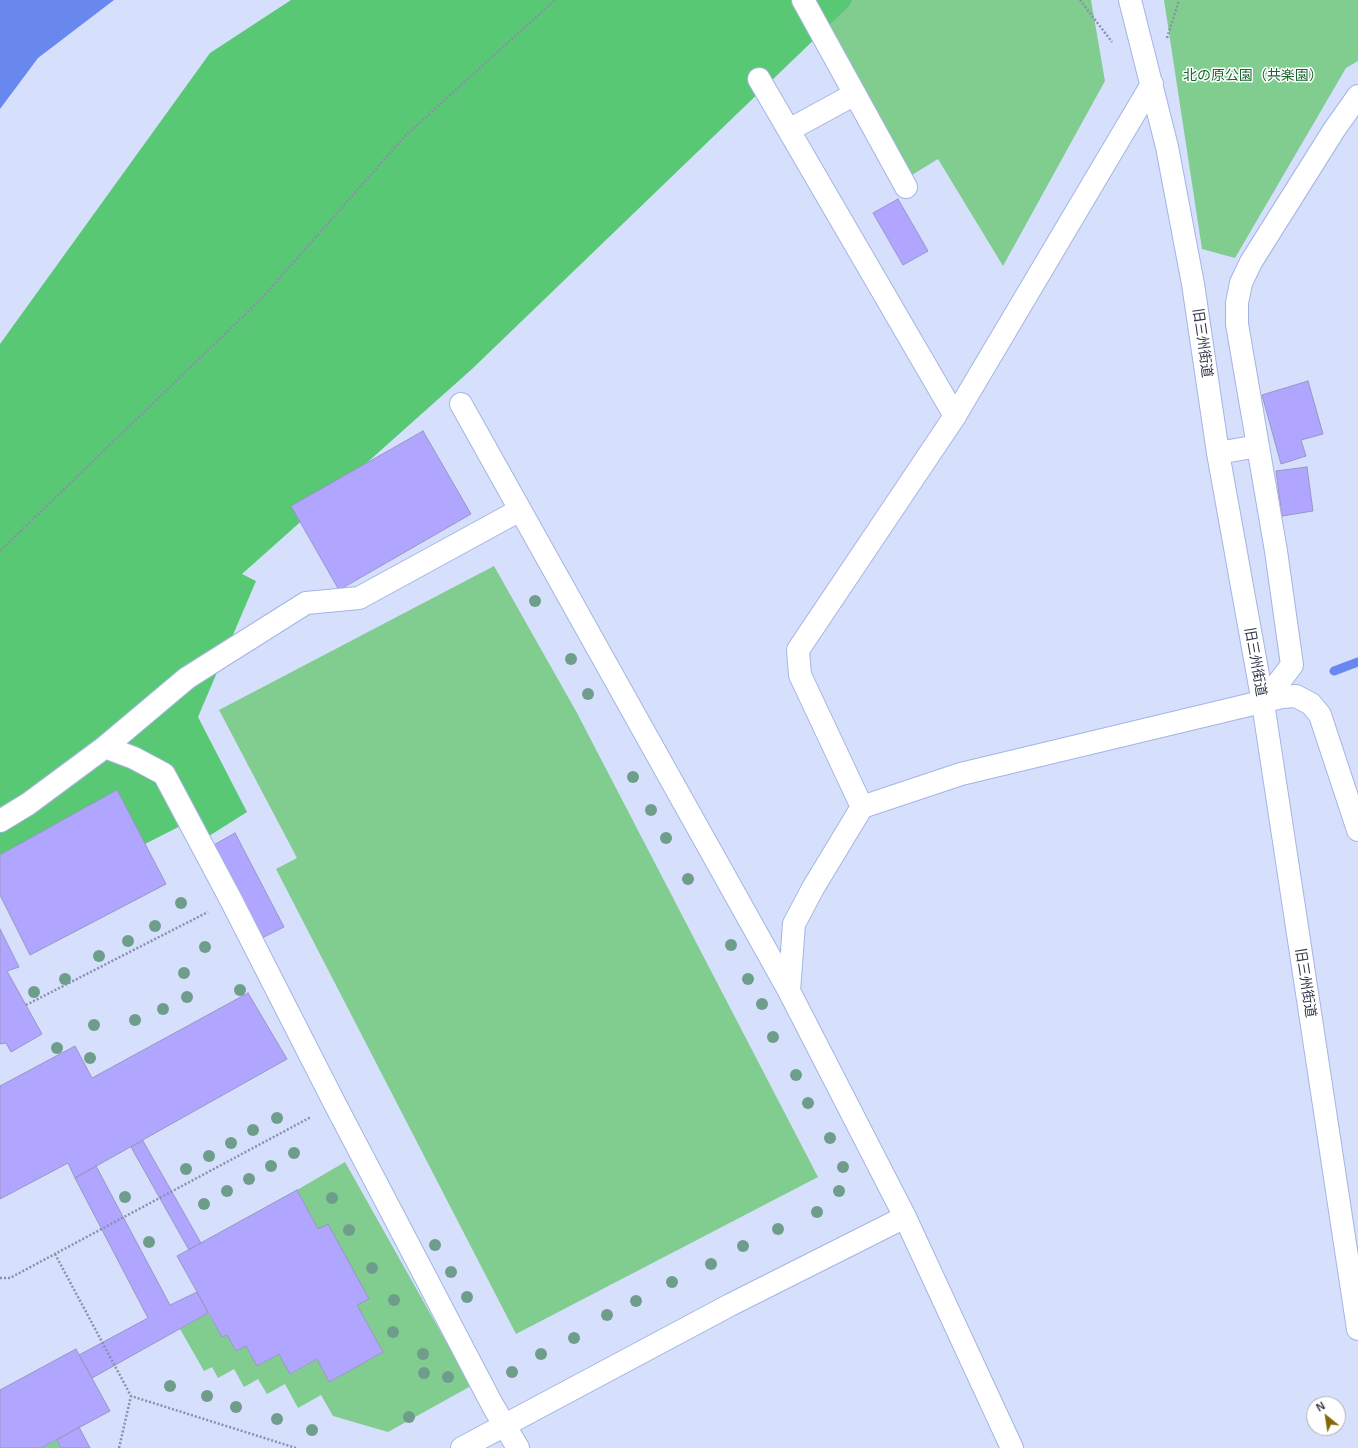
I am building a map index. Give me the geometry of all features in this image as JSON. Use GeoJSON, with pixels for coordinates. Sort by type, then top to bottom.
{"type":"FeatureCollection","features":[{"type":"Feature","properties":{"kind":"street"},"geometry":{"type":"LineString","coordinates":[[803,0],[906,186]]}},
{"type":"Feature","properties":{"kind":"street","name":"旧三州街道"},"geometry":{"type":"LineString","coordinates":[[1130,0],[1167,147],[1193,284],[1218,453],[1263,703],[1358,1329]]}},
{"type":"Feature","properties":{"kind":"street"},"geometry":{"type":"LineString","coordinates":[[759,79],[955,416]]}},
{"type":"Feature","properties":{"kind":"street"},"geometry":{"type":"LineString","coordinates":[[862,807],[800,675],[798,650],[955,416],[1152,84]]}},
{"type":"Feature","properties":{"kind":"street"},"geometry":{"type":"LineString","coordinates":[[789,130],[855,94]]}},
{"type":"Feature","properties":{"kind":"street"},"geometry":{"type":"LineString","coordinates":[[1263,703],[1292,665],[1276,551],[1237,324],[1237,303],[1241,284],[1251,262],[1334,130],[1358,96]]}},
{"type":"Feature","properties":{"kind":"street"},"geometry":{"type":"LineString","coordinates":[[461,404],[789,991],[905,1217],[1012,1448]]}},
{"type":"Feature","properties":{"kind":"street"},"geometry":{"type":"LineString","coordinates":[[1218,453],[1258,446]]}},
{"type":"Feature","properties":{"kind":"street"},"geometry":{"type":"LineString","coordinates":[[0,821],[28,804],[105,747],[187,678],[306,603],[359,598],[520,510]]}},
{"type":"Feature","properties":{"kind":"street"},"geometry":{"type":"LineString","coordinates":[[789,991],[794,924],[813,888],[862,807],[961,774],[1263,703],[1282,697],[1296,696],[1311,704],[1320,715],[1358,830]]}},
{"type":"Feature","properties":{"kind":"street"},"geometry":{"type":"LineString","coordinates":[[105,747],[134,758],[164,774],[231,900],[335,1104],[518,1448]]}},
{"type":"Feature","properties":{"kind":"street"},"geometry":{"type":"LineString","coordinates":[[462,1448],[730,1305],[905,1217]]}},
{"type":"Feature","properties":{"kind":"path"},"geometry":{"type":"LineString","coordinates":[[0,550],[262,298],[405,136],[555,0]]}},
{"type":"Feature","properties":{"kind":"path"},"geometry":{"type":"LineString","coordinates":[[1080,0],[1116,48]]}},
{"type":"Feature","properties":{"kind":"path"},"geometry":{"type":"LineString","coordinates":[[1165,46],[1179,0]]}},
{"type":"Feature","properties":{"kind":"path"},"geometry":{"type":"LineString","coordinates":[[26,1005],[231,900]]}},
{"type":"Feature","properties":{"kind":"path"},"geometry":{"type":"LineString","coordinates":[[0,1278],[10,1278],[335,1104]]}},
{"type":"Feature","properties":{"kind":"path"},"geometry":{"type":"LineString","coordinates":[[55,1254],[131,1396],[119,1448]]}},
{"type":"Feature","properties":{"kind":"path"},"geometry":{"type":"LineString","coordinates":[[131,1396],[296,1448]]}},
{"type":"Feature","properties":{"kind":"green space"},"geometry":{"type":"Polygon","coordinates":[[[291,0],[852,0],[849,6],[472,369],[242,574],[256,581],[198,717],[247,812],[209,836],[198,817],[145,844],[117,790],[0,855],[0,344],[210,53],[291,0]]]}},
{"type":"Feature","properties":{"kind":"green space"},"geometry":{"type":"Polygon","coordinates":[[[805,0],[1091,0],[1105,81],[1003,266],[938,159],[907,178],[805,0]]]}},
{"type":"Feature","properties":{"kind":"green space","name":"北の原公園（共楽園）"},"geometry":{"type":"Polygon","coordinates":[[[1164,0],[1358,0],[1358,61],[1346,68],[1235,258],[1202,249],[1164,0]]]}},
{"type":"Feature","properties":{"kind":"green space"},"geometry":{"type":"Polygon","coordinates":[[[494,566],[577,713],[818,1177],[516,1334],[276,869],[297,858],[219,710],[494,566]]]}},
{"type":"Feature","properties":{"kind":"green space"},"geometry":{"type":"Polygon","coordinates":[[[345,1162],[471,1386],[388,1432],[333,1416],[321,1395],[298,1408],[285,1384],[267,1394],[258,1379],[244,1387],[234,1369],[218,1378],[212,1367],[204,1371],[180,1329],[208,1313],[222,1337],[227,1335],[236,1351],[246,1346],[257,1366],[279,1354],[291,1374],[317,1359],[329,1382],[383,1352],[357,1305],[368,1299],[318,1229],[297,1190],[345,1162]]]}},
{"type":"Feature","properties":{"kind":"green space"},"geometry":{"type":"Polygon","coordinates":[[[57,1440],[61,1448],[41,1448],[57,1440]]]}},
{"type":"Feature","properties":{"kind":"water"},"geometry":{"type":"Polygon","coordinates":[[[0,0],[114,0],[38,58],[0,109],[0,0]]]}},
{"type":"Feature","properties":{"kind":"building"},"geometry":{"type":"Polygon","coordinates":[[[898,199],[928,251],[903,265],[873,213],[898,199]]]}},
{"type":"Feature","properties":{"kind":"building"},"geometry":{"type":"Polygon","coordinates":[[[1308,381],[1323,434],[1301,440],[1306,456],[1281,464],[1262,395],[1308,381]]]}},
{"type":"Feature","properties":{"kind":"building"},"geometry":{"type":"Polygon","coordinates":[[[423,431],[471,514],[339,590],[291,506],[423,431]]]}},
{"type":"Feature","properties":{"kind":"building"},"geometry":{"type":"Polygon","coordinates":[[[1307,467],[1313,511],[1282,516],[1276,471],[1307,467]]]}},
{"type":"Feature","properties":{"kind":"building"},"geometry":{"type":"Polygon","coordinates":[[[117,790],[166,884],[30,955],[0,895],[0,855],[117,790]]]}},
{"type":"Feature","properties":{"kind":"building"},"geometry":{"type":"Polygon","coordinates":[[[235,833],[284,927],[260,939],[212,846],[235,833]]]}},
{"type":"Feature","properties":{"kind":"building"},"geometry":{"type":"Polygon","coordinates":[[[0,929],[19,967],[7,971],[42,1034],[11,1052],[6,1043],[0,1044],[0,929]]]}},
{"type":"Feature","properties":{"kind":"building"},"geometry":{"type":"Polygon","coordinates":[[[248,993],[287,1059],[75,1178],[68,1163],[0,1199],[0,1086],[75,1046],[92,1078],[248,993]]]}},
{"type":"Feature","properties":{"kind":"building"},"geometry":{"type":"Polygon","coordinates":[[[143,1141],[201,1243],[189,1250],[131,1147],[143,1141]]]}},
{"type":"Feature","properties":{"kind":"building"},"geometry":{"type":"Polygon","coordinates":[[[96,1166],[170,1305],[197,1292],[208,1313],[92,1378],[79,1355],[148,1318],[75,1178],[96,1166]]]}},
{"type":"Feature","properties":{"kind":"building"},"geometry":{"type":"Polygon","coordinates":[[[297,1190],[318,1229],[328,1224],[369,1299],[357,1305],[383,1352],[329,1382],[317,1359],[290,1374],[279,1354],[257,1366],[246,1346],[236,1351],[227,1335],[222,1337],[177,1256],[297,1190]]]}},
{"type":"Feature","properties":{"kind":"building"},"geometry":{"type":"Polygon","coordinates":[[[76,1349],[110,1411],[41,1448],[0,1448],[0,1390],[76,1349]]]}},
{"type":"Feature","properties":{"kind":"building"},"geometry":{"type":"Polygon","coordinates":[[[79,1427],[90,1448],[61,1448],[57,1440],[79,1427]]]}},
{"type":"Feature","properties":{"kind":"waterway"},"geometry":{"type":"LineString","coordinates":[[1334,671],[1358,662]]}}]}
